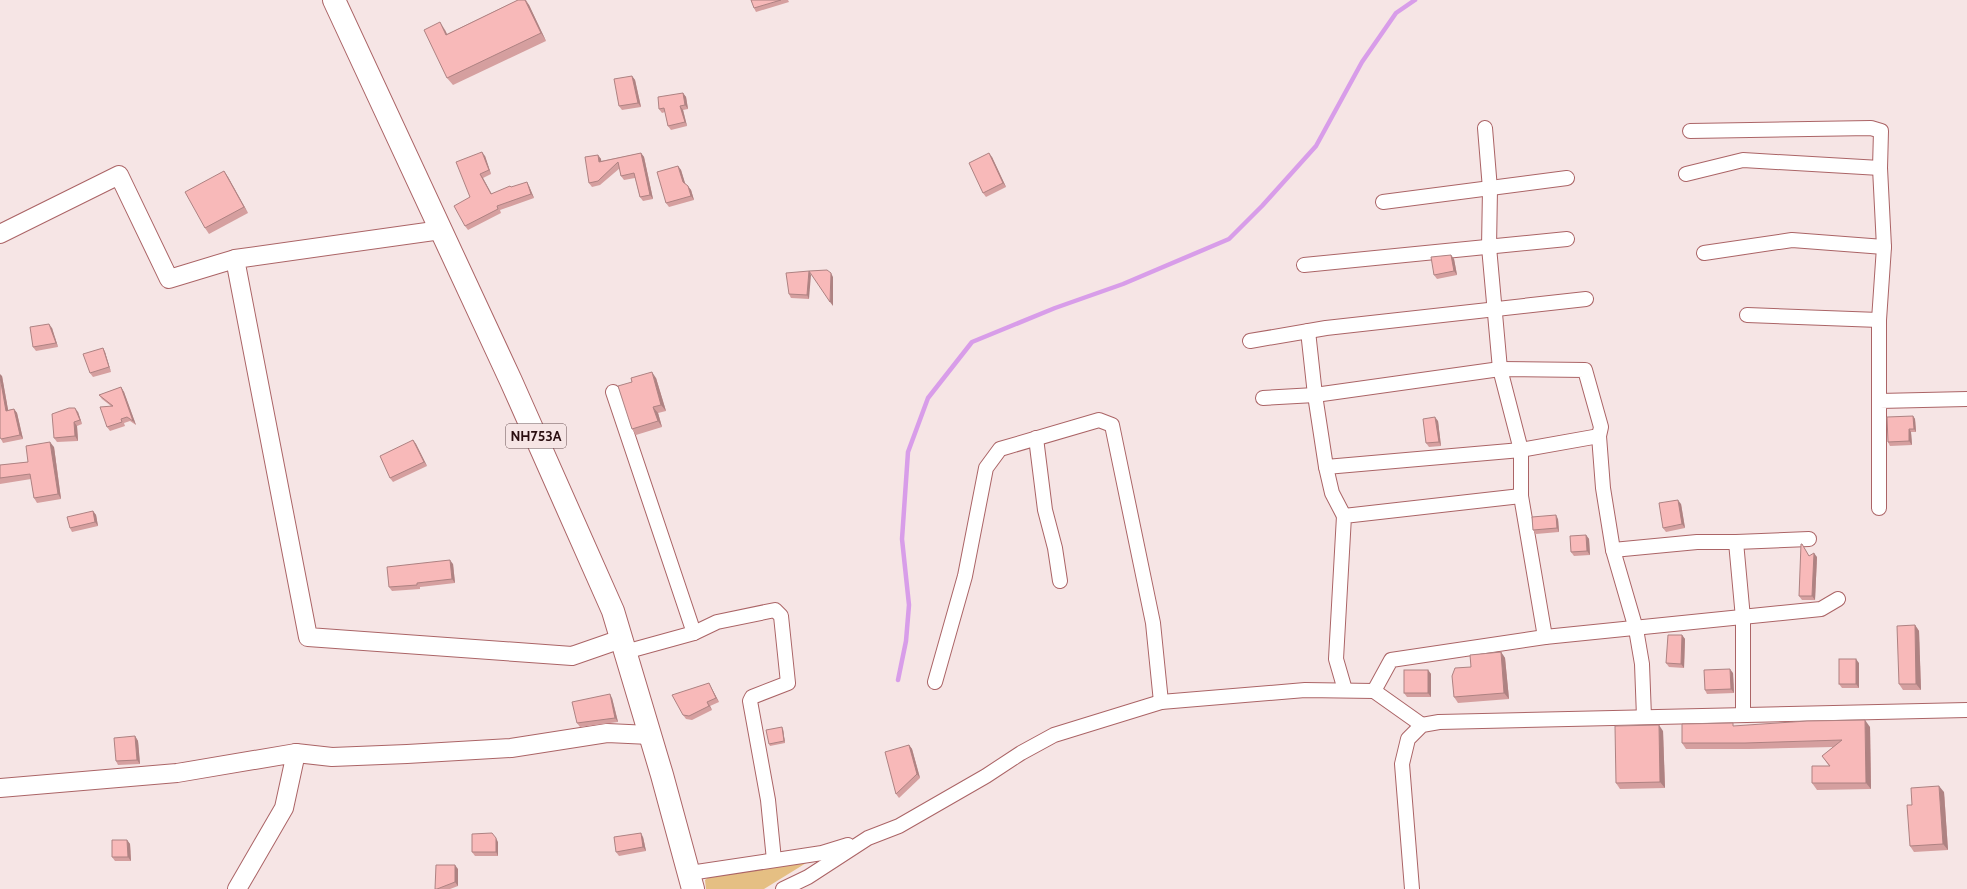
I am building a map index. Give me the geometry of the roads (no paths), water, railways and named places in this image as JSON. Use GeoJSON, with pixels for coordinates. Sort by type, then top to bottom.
{"type":"FeatureCollection","features":[{"type":"Feature","properties":{"kind":"highway","name":"NH753A"},"geometry":{"type":"LineString","coordinates":[[334,0],[511,381],[613,611],[691,881]]}},
{"type":"Feature","properties":{"kind":"street"},"geometry":{"type":"LineString","coordinates":[[1485,128],[1490,189],[1489,247],[1500,369],[1521,450],[1522,496],[1545,637]]}},
{"type":"Feature","properties":{"kind":"street"},"geometry":{"type":"LineString","coordinates":[[1690,131],[1871,128],[1881,131],[1880,168],[1884,246],[1879,320],[1880,508]]}},
{"type":"Feature","properties":{"kind":"street"},"geometry":{"type":"LineString","coordinates":[[1686,174],[1743,160],[1880,168]]}},
{"type":"Feature","properties":{"kind":"street"},"geometry":{"type":"LineString","coordinates":[[0,234],[119,176],[169,279],[235,259],[441,230]]}},
{"type":"Feature","properties":{"kind":"street"},"geometry":{"type":"LineString","coordinates":[[1383,202],[1566,178]]}},
{"type":"Feature","properties":{"kind":"street"},"geometry":{"type":"LineString","coordinates":[[1304,265],[1567,239]]}},
{"type":"Feature","properties":{"kind":"street"},"geometry":{"type":"LineString","coordinates":[[1704,253],[1792,240],[1884,246]]}},
{"type":"Feature","properties":{"kind":"street"},"geometry":{"type":"LineString","coordinates":[[235,259],[308,636],[572,656],[623,645],[694,633],[717,622],[774,610],[781,616],[788,683],[752,697],[750,701],[768,800],[774,860]]}},
{"type":"Feature","properties":{"kind":"street"},"geometry":{"type":"LineString","coordinates":[[1250,341],[1308,332],[1586,299]]}},
{"type":"Feature","properties":{"kind":"street"},"geometry":{"type":"LineString","coordinates":[[1747,315],[1879,320]]}},
{"type":"Feature","properties":{"kind":"street"},"geometry":{"type":"LineString","coordinates":[[1308,332],[1315,395],[1326,467],[1332,493],[1344,516],[1336,659],[1345,690]]}},
{"type":"Feature","properties":{"kind":"street"},"geometry":{"type":"LineString","coordinates":[[1263,398],[1315,395],[1500,369],[1585,370],[1601,427],[1599,436],[1603,488],[1613,550],[1636,629],[1642,664],[1644,717]]}},
{"type":"Feature","properties":{"kind":"street"},"geometry":{"type":"LineString","coordinates":[[613,392],[694,633]]}},
{"type":"Feature","properties":{"kind":"street"},"geometry":{"type":"LineString","coordinates":[[1879,401],[1967,399]]}},
{"type":"Feature","properties":{"kind":"street"},"geometry":{"type":"LineString","coordinates":[[935,682],[965,576],[986,468],[1000,449],[1099,420],[1112,425],[1153,623],[1161,702]]}},
{"type":"Feature","properties":{"kind":"street"},"geometry":{"type":"LineString","coordinates":[[1326,467],[1521,450],[1599,436]]}},
{"type":"Feature","properties":{"kind":"street"},"geometry":{"type":"LineString","coordinates":[[1036,438],[1045,510],[1056,548],[1060,581]]}},
{"type":"Feature","properties":{"kind":"street"},"geometry":{"type":"LineString","coordinates":[[1344,516],[1522,496]]}},
{"type":"Feature","properties":{"kind":"street"},"geometry":{"type":"LineString","coordinates":[[1613,550],[1697,542],[1809,539]]}},
{"type":"Feature","properties":{"kind":"street"},"geometry":{"type":"LineString","coordinates":[[1736,542],[1743,618],[1743,715]]}},
{"type":"Feature","properties":{"kind":"street"},"geometry":{"type":"LineString","coordinates":[[1374,691],[1391,660],[1545,637],[1636,629],[1821,609],[1838,599]]}},
{"type":"Feature","properties":{"kind":"street"},"geometry":{"type":"LineString","coordinates":[[691,881],[774,860],[822,853],[868,838],[899,826],[1054,735],[1161,702],[1252,693],[1345,690],[1374,691],[1422,725]]}},
{"type":"Feature","properties":{"kind":"street"},"geometry":{"type":"LineString","coordinates":[[1412,889],[1402,764],[1408,739],[1422,725],[1439,722],[1967,710]]}},
{"type":"Feature","properties":{"kind":"street"},"geometry":{"type":"LineString","coordinates":[[0,788],[177,773],[280,754],[296,753],[332,757],[407,754],[511,748],[607,733],[650,735]]}},
{"type":"Feature","properties":{"kind":"street"},"geometry":{"type":"LineString","coordinates":[[237,889],[284,808],[296,753]]}},
{"type":"Feature","properties":{"kind":"street"},"geometry":{"type":"LineString","coordinates":[[783,889],[808,876],[868,838]]}},
{"type":"Feature","properties":{"kind":"waterway"},"geometry":{"type":"LineString","coordinates":[[898,680],[906,641],[909,605],[902,539],[908,452],[928,398],[972,342],[1055,308],[1123,284],[1229,239],[1262,206],[1316,146],[1362,62],[1396,13],[1415,0]]}}]}
